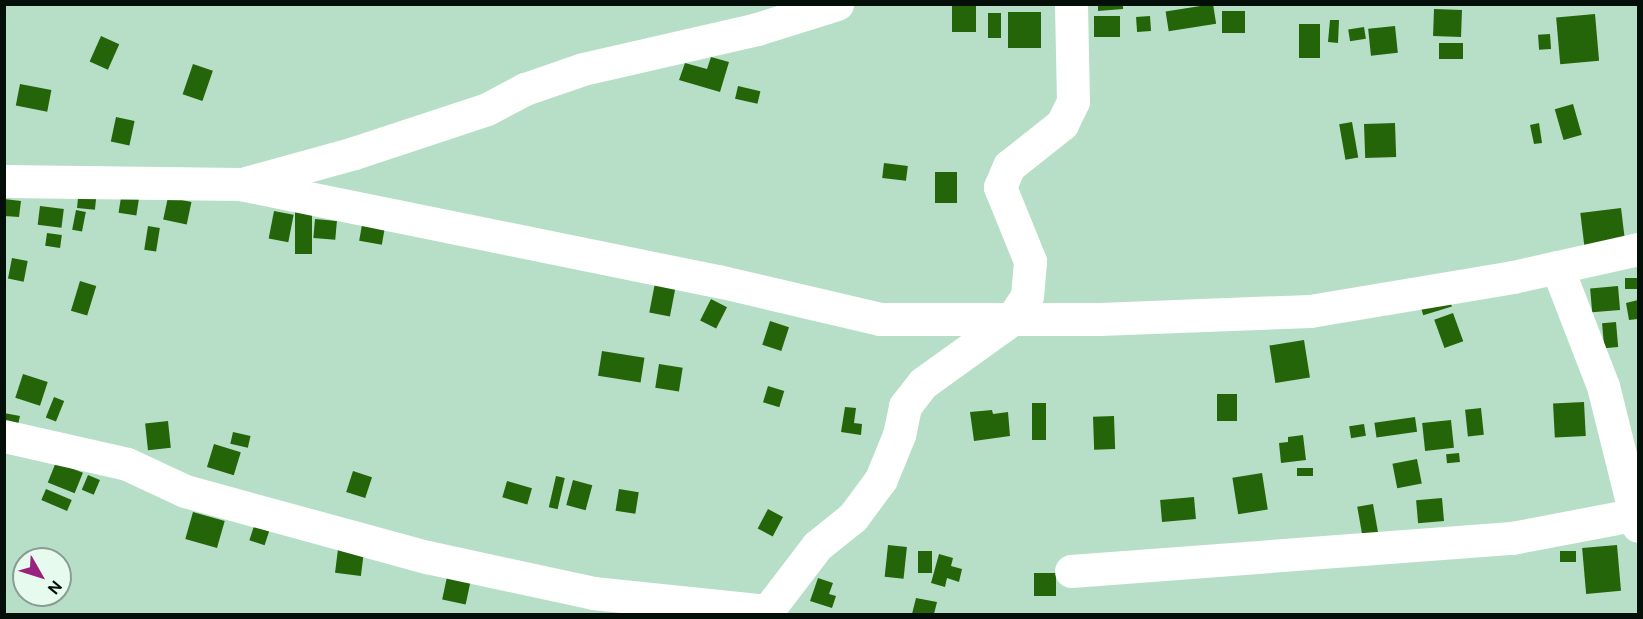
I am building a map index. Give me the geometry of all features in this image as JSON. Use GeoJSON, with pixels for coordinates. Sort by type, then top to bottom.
{"type":"FeatureCollection","features":[{"type":"Feature","properties":{"kind":"street"},"geometry":{"type":"LineString","coordinates":[[240,184],[354,153],[476,112],[525,89],[583,69],[757,29],[837,4]]}},
{"type":"Feature","properties":{"kind":"street"},"geometry":{"type":"LineString","coordinates":[[4,436],[127,464],[185,491],[427,557],[593,593],[767,613],[817,546],[853,517],[881,479],[899,435],[904,406],[923,383],[1012,319],[1027,296],[1030,261],[1000,186],[1009,166],[1062,124],[1073,101],[1071,4]]}},
{"type":"Feature","properties":{"kind":"street"},"geometry":{"type":"LineString","coordinates":[[4,181],[240,184],[718,281],[880,319],[1012,319],[1310,311],[1557,267],[1638,249]]}},
{"type":"Feature","properties":{"kind":"street"},"geometry":{"type":"LineString","coordinates":[[1071,571],[1512,538],[1638,518],[1603,386],[1557,267]]}},
{"type":"Feature","properties":{"kind":"building"},"geometry":{"type":"Polygon","coordinates":[[[952,4],[976,4],[976,32],[952,32],[952,4]]]}},
{"type":"Feature","properties":{"kind":"building"},"geometry":{"type":"Polygon","coordinates":[[[1098,4],[1123,4],[1123,9],[1098,11],[1098,4]]]}},
{"type":"Feature","properties":{"kind":"building"},"geometry":{"type":"Polygon","coordinates":[[[1213,4],[1216,24],[1169,31],[1166,12],[1213,4]]]}},
{"type":"Feature","properties":{"kind":"building"},"geometry":{"type":"Polygon","coordinates":[[[1434,9],[1462,10],[1461,37],[1433,36],[1434,9]]]}},
{"type":"Feature","properties":{"kind":"building"},"geometry":{"type":"Polygon","coordinates":[[[1222,11],[1245,11],[1245,33],[1222,33],[1222,11]]]}},
{"type":"Feature","properties":{"kind":"building"},"geometry":{"type":"Polygon","coordinates":[[[1008,12],[1041,12],[1041,48],[1008,48],[1008,12]]]}},
{"type":"Feature","properties":{"kind":"building"},"geometry":{"type":"Polygon","coordinates":[[[988,13],[1001,13],[1001,38],[988,38],[988,13]]]}},
{"type":"Feature","properties":{"kind":"building"},"geometry":{"type":"Polygon","coordinates":[[[1595,14],[1599,61],[1560,64],[1556,17],[1595,14]]]}},
{"type":"Feature","properties":{"kind":"building"},"geometry":{"type":"Polygon","coordinates":[[[1094,16],[1120,16],[1120,37],[1094,37],[1094,16]]]}},
{"type":"Feature","properties":{"kind":"building"},"geometry":{"type":"Polygon","coordinates":[[[1150,16],[1151,31],[1137,32],[1136,17],[1150,16]]]}},
{"type":"Feature","properties":{"kind":"building"},"geometry":{"type":"Polygon","coordinates":[[[1330,20],[1339,20],[1338,43],[1328,42],[1330,20]]]}},
{"type":"Feature","properties":{"kind":"building"},"geometry":{"type":"Polygon","coordinates":[[[1299,24],[1320,24],[1320,58],[1299,58],[1299,24]]]}},
{"type":"Feature","properties":{"kind":"building"},"geometry":{"type":"Polygon","coordinates":[[[1395,26],[1398,53],[1371,56],[1368,29],[1395,26]]]}},
{"type":"Feature","properties":{"kind":"building"},"geometry":{"type":"Polygon","coordinates":[[[1364,27],[1366,39],[1350,41],[1348,30],[1364,27]]]}},
{"type":"Feature","properties":{"kind":"building"},"geometry":{"type":"Polygon","coordinates":[[[1550,34],[1551,49],[1539,50],[1538,35],[1550,34]]]}},
{"type":"Feature","properties":{"kind":"building"},"geometry":{"type":"Polygon","coordinates":[[[101,36],[119,44],[108,70],[90,62],[101,36]]]}},
{"type":"Feature","properties":{"kind":"building"},"geometry":{"type":"Polygon","coordinates":[[[1439,43],[1463,43],[1463,59],[1439,59],[1439,43]]]}},
{"type":"Feature","properties":{"kind":"building"},"geometry":{"type":"Polygon","coordinates":[[[711,57],[729,62],[720,92],[679,80],[685,63],[707,69],[711,57]]]}},
{"type":"Feature","properties":{"kind":"building"},"geometry":{"type":"Polygon","coordinates":[[[193,64],[213,71],[202,101],[183,94],[193,64]]]}},
{"type":"Feature","properties":{"kind":"building"},"geometry":{"type":"Polygon","coordinates":[[[20,84],[51,90],[47,112],[16,106],[20,84]]]}},
{"type":"Feature","properties":{"kind":"building"},"geometry":{"type":"Polygon","coordinates":[[[738,86],[760,91],[757,104],[735,99],[738,86]]]}},
{"type":"Feature","properties":{"kind":"building"},"geometry":{"type":"Polygon","coordinates":[[[1573,104],[1582,135],[1564,140],[1555,109],[1573,104]]]}},
{"type":"Feature","properties":{"kind":"building"},"geometry":{"type":"Polygon","coordinates":[[[116,117],[135,121],[129,145],[111,141],[116,117]]]}},
{"type":"Feature","properties":{"kind":"building"},"geometry":{"type":"Polygon","coordinates":[[[1352,122],[1358,157],[1345,160],[1339,124],[1352,122]]]}},
{"type":"Feature","properties":{"kind":"building"},"geometry":{"type":"Polygon","coordinates":[[[1395,123],[1396,157],[1365,158],[1364,124],[1395,123]]]}},
{"type":"Feature","properties":{"kind":"building"},"geometry":{"type":"Polygon","coordinates":[[[1539,123],[1542,143],[1534,144],[1530,125],[1539,123]]]}},
{"type":"Feature","properties":{"kind":"building"},"geometry":{"type":"Polygon","coordinates":[[[884,163],[908,166],[906,181],[882,178],[884,163]]]}},
{"type":"Feature","properties":{"kind":"building"},"geometry":{"type":"Polygon","coordinates":[[[935,172],[957,172],[957,203],[935,203],[935,172]]]}},
{"type":"Feature","properties":{"kind":"building"},"geometry":{"type":"Polygon","coordinates":[[[79,189],[97,191],[95,210],[77,208],[79,189]]]}},
{"type":"Feature","properties":{"kind":"building"},"geometry":{"type":"Polygon","coordinates":[[[122,191],[140,194],[136,216],[119,213],[122,191]]]}},
{"type":"Feature","properties":{"kind":"building"},"geometry":{"type":"Polygon","coordinates":[[[168,197],[191,202],[187,224],[163,219],[168,197]]]}},
{"type":"Feature","properties":{"kind":"building"},"geometry":{"type":"Polygon","coordinates":[[[4,199],[21,201],[19,217],[4,216],[4,199]]]}},
{"type":"Feature","properties":{"kind":"building"},"geometry":{"type":"Polygon","coordinates":[[[40,206],[64,209],[62,228],[38,225],[40,206]]]}},
{"type":"Feature","properties":{"kind":"building"},"geometry":{"type":"Polygon","coordinates":[[[295,208],[312,208],[312,254],[295,254],[295,208]]]}},
{"type":"Feature","properties":{"kind":"building"},"geometry":{"type":"Polygon","coordinates":[[[1621,208],[1625,241],[1584,246],[1580,213],[1621,208]]]}},
{"type":"Feature","properties":{"kind":"building"},"geometry":{"type":"Polygon","coordinates":[[[76,210],[86,212],[82,232],[72,230],[76,210]]]}},
{"type":"Feature","properties":{"kind":"building"},"geometry":{"type":"Polygon","coordinates":[[[274,211],[294,215],[288,242],[269,238],[274,211]]]}},
{"type":"Feature","properties":{"kind":"building"},"geometry":{"type":"Polygon","coordinates":[[[315,219],[337,221],[335,240],[313,238],[315,219]]]}},
{"type":"Feature","properties":{"kind":"building"},"geometry":{"type":"Polygon","coordinates":[[[363,219],[386,223],[382,245],[359,241],[363,219]]]}},
{"type":"Feature","properties":{"kind":"building"},"geometry":{"type":"Polygon","coordinates":[[[148,226],[160,228],[156,252],[144,250],[148,226]]]}},
{"type":"Feature","properties":{"kind":"building"},"geometry":{"type":"Polygon","coordinates":[[[47,233],[62,235],[60,248],[45,246],[47,233]]]}},
{"type":"Feature","properties":{"kind":"building"},"geometry":{"type":"Polygon","coordinates":[[[12,258],[28,261],[24,282],[8,279],[12,258]]]}},
{"type":"Feature","properties":{"kind":"building"},"geometry":{"type":"Polygon","coordinates":[[[1625,278],[1638,278],[1638,289],[1625,289],[1625,278]]]}},
{"type":"Feature","properties":{"kind":"building"},"geometry":{"type":"Polygon","coordinates":[[[80,281],[96,286],[87,316],[71,311],[80,281]]]}},
{"type":"Feature","properties":{"kind":"building"},"geometry":{"type":"Polygon","coordinates":[[[655,283],[676,287],[670,316],[649,312],[655,283]]]}},
{"type":"Feature","properties":{"kind":"building"},"geometry":{"type":"Polygon","coordinates":[[[1618,286],[1620,310],[1592,312],[1590,288],[1618,286]]]}},
{"type":"Feature","properties":{"kind":"building"},"geometry":{"type":"Polygon","coordinates":[[[1449,297],[1452,307],[1423,315],[1420,306],[1449,297]]]}},
{"type":"Feature","properties":{"kind":"building"},"geometry":{"type":"Polygon","coordinates":[[[711,299],[727,307],[716,329],[700,320],[711,299]]]}},
{"type":"Feature","properties":{"kind":"building"},"geometry":{"type":"Polygon","coordinates":[[[1638,300],[1638,319],[1629,320],[1626,303],[1638,300]]]}},
{"type":"Feature","properties":{"kind":"building"},"geometry":{"type":"Polygon","coordinates":[[[1453,313],[1463,341],[1444,348],[1434,320],[1453,313]]]}},
{"type":"Feature","properties":{"kind":"building"},"geometry":{"type":"Polygon","coordinates":[[[770,321],[789,327],[781,351],[762,345],[770,321]]]}},
{"type":"Feature","properties":{"kind":"building"},"geometry":{"type":"Polygon","coordinates":[[[1616,322],[1618,347],[1604,348],[1602,323],[1616,322]]]}},
{"type":"Feature","properties":{"kind":"building"},"geometry":{"type":"Polygon","coordinates":[[[1304,340],[1310,378],[1275,383],[1269,345],[1304,340]]]}},
{"type":"Feature","properties":{"kind":"building"},"geometry":{"type":"Polygon","coordinates":[[[602,351],[644,358],[641,382],[598,376],[602,351]]]}},
{"type":"Feature","properties":{"kind":"building"},"geometry":{"type":"Polygon","coordinates":[[[659,364],[683,368],[679,391],[655,388],[659,364]]]}},
{"type":"Feature","properties":{"kind":"building"},"geometry":{"type":"Polygon","coordinates":[[[23,374],[48,382],[40,406],[15,398],[23,374]]]}},
{"type":"Feature","properties":{"kind":"building"},"geometry":{"type":"Polygon","coordinates":[[[768,386],[784,391],[779,407],[763,402],[768,386]]]}},
{"type":"Feature","properties":{"kind":"building"},"geometry":{"type":"Polygon","coordinates":[[[1217,394],[1237,394],[1237,421],[1217,421],[1217,394]]]}},
{"type":"Feature","properties":{"kind":"building"},"geometry":{"type":"Polygon","coordinates":[[[54,397],[64,401],[56,422],[46,417],[54,397]]]}},
{"type":"Feature","properties":{"kind":"building"},"geometry":{"type":"Polygon","coordinates":[[[1584,402],[1586,436],[1555,438],[1553,404],[1584,402]]]}},
{"type":"Feature","properties":{"kind":"building"},"geometry":{"type":"Polygon","coordinates":[[[1032,403],[1046,403],[1046,440],[1032,440],[1032,403]]]}},
{"type":"Feature","properties":{"kind":"building"},"geometry":{"type":"Polygon","coordinates":[[[845,407],[856,408],[854,423],[862,424],[861,435],[841,432],[845,407]]]}},
{"type":"Feature","properties":{"kind":"building"},"geometry":{"type":"Polygon","coordinates":[[[1481,408],[1484,435],[1468,437],[1465,410],[1481,408]]]}},
{"type":"Feature","properties":{"kind":"building"},"geometry":{"type":"Polygon","coordinates":[[[992,410],[993,414],[1008,412],[1010,436],[974,441],[970,412],[992,410]]]}},
{"type":"Feature","properties":{"kind":"building"},"geometry":{"type":"Polygon","coordinates":[[[4,413],[20,416],[17,429],[4,426],[4,413]]]}},
{"type":"Feature","properties":{"kind":"building"},"geometry":{"type":"Polygon","coordinates":[[[1114,416],[1115,449],[1094,450],[1093,417],[1114,416]]]}},
{"type":"Feature","properties":{"kind":"building"},"geometry":{"type":"Polygon","coordinates":[[[1415,417],[1417,432],[1376,438],[1374,423],[1415,417]]]}},
{"type":"Feature","properties":{"kind":"building"},"geometry":{"type":"Polygon","coordinates":[[[1451,420],[1454,448],[1425,451],[1422,423],[1451,420]]]}},
{"type":"Feature","properties":{"kind":"building"},"geometry":{"type":"Polygon","coordinates":[[[168,421],[171,448],[148,450],[145,423],[168,421]]]}},
{"type":"Feature","properties":{"kind":"building"},"geometry":{"type":"Polygon","coordinates":[[[1364,424],[1366,436],[1351,438],[1349,426],[1364,424]]]}},
{"type":"Feature","properties":{"kind":"building"},"geometry":{"type":"Polygon","coordinates":[[[233,432],[251,436],[248,448],[230,444],[233,432]]]}},
{"type":"Feature","properties":{"kind":"building"},"geometry":{"type":"Polygon","coordinates":[[[1303,435],[1306,460],[1281,463],[1279,443],[1288,442],[1288,437],[1303,435]]]}},
{"type":"Feature","properties":{"kind":"building"},"geometry":{"type":"Polygon","coordinates":[[[214,444],[241,452],[234,475],[207,467],[214,444]]]}},
{"type":"Feature","properties":{"kind":"building"},"geometry":{"type":"Polygon","coordinates":[[[1459,453],[1460,462],[1447,463],[1446,454],[1459,453]]]}},
{"type":"Feature","properties":{"kind":"building"},"geometry":{"type":"Polygon","coordinates":[[[1417,459],[1422,484],[1397,488],[1392,464],[1417,459]]]}},
{"type":"Feature","properties":{"kind":"building"},"geometry":{"type":"Polygon","coordinates":[[[56,462],[83,473],[75,493],[48,482],[56,462]]]}},
{"type":"Feature","properties":{"kind":"building"},"geometry":{"type":"Polygon","coordinates":[[[1297,468],[1313,468],[1313,476],[1297,476],[1297,468]]]}},
{"type":"Feature","properties":{"kind":"building"},"geometry":{"type":"Polygon","coordinates":[[[353,471],[372,477],[365,498],[346,492],[353,471]]]}},
{"type":"Feature","properties":{"kind":"building"},"geometry":{"type":"Polygon","coordinates":[[[1262,473],[1268,510],[1238,514],[1232,478],[1262,473]]]}},
{"type":"Feature","properties":{"kind":"building"},"geometry":{"type":"Polygon","coordinates":[[[88,475],[100,480],[94,495],[82,490],[88,475]]]}},
{"type":"Feature","properties":{"kind":"building"},"geometry":{"type":"Polygon","coordinates":[[[556,476],[565,478],[558,509],[549,507],[556,476]]]}},
{"type":"Feature","properties":{"kind":"building"},"geometry":{"type":"Polygon","coordinates":[[[573,480],[592,485],[586,510],[566,505],[573,480]]]}},
{"type":"Feature","properties":{"kind":"building"},"geometry":{"type":"Polygon","coordinates":[[[507,481],[532,488],[527,505],[502,497],[507,481]]]}},
{"type":"Feature","properties":{"kind":"building"},"geometry":{"type":"Polygon","coordinates":[[[46,489],[72,500],[67,511],[41,500],[46,489]]]}},
{"type":"Feature","properties":{"kind":"building"},"geometry":{"type":"Polygon","coordinates":[[[619,489],[639,492],[635,514],[616,511],[619,489]]]}},
{"type":"Feature","properties":{"kind":"building"},"geometry":{"type":"Polygon","coordinates":[[[1194,497],[1196,519],[1162,522],[1160,500],[1194,497]]]}},
{"type":"Feature","properties":{"kind":"building"},"geometry":{"type":"Polygon","coordinates":[[[1442,498],[1444,521],[1418,523],[1416,500],[1442,498]]]}},
{"type":"Feature","properties":{"kind":"building"},"geometry":{"type":"Polygon","coordinates":[[[1373,504],[1378,533],[1362,535],[1357,507],[1373,504]]]}},
{"type":"Feature","properties":{"kind":"building"},"geometry":{"type":"Polygon","coordinates":[[[768,509],[783,517],[773,536],[758,528],[768,509]]]}},
{"type":"Feature","properties":{"kind":"building"},"geometry":{"type":"Polygon","coordinates":[[[193,512],[225,521],[217,548],[185,539],[193,512]]]}},
{"type":"Feature","properties":{"kind":"building"},"geometry":{"type":"Polygon","coordinates":[[[254,526],[269,531],[265,545],[249,540],[254,526]]]}},
{"type":"Feature","properties":{"kind":"building"},"geometry":{"type":"Polygon","coordinates":[[[888,545],[907,547],[904,579],[885,577],[888,545]]]}},
{"type":"Feature","properties":{"kind":"building"},"geometry":{"type":"Polygon","coordinates":[[[1617,545],[1621,591],[1586,594],[1582,548],[1617,545]]]}},
{"type":"Feature","properties":{"kind":"building"},"geometry":{"type":"Polygon","coordinates":[[[338,549],[364,552],[361,576],[335,573],[338,549]]]}},
{"type":"Feature","properties":{"kind":"building"},"geometry":{"type":"Polygon","coordinates":[[[918,551],[932,551],[932,573],[918,573],[918,551]]]}},
{"type":"Feature","properties":{"kind":"building"},"geometry":{"type":"Polygon","coordinates":[[[1560,551],[1576,551],[1576,562],[1560,562],[1560,551]]]}},
{"type":"Feature","properties":{"kind":"building"},"geometry":{"type":"Polygon","coordinates":[[[939,554],[953,558],[951,566],[962,569],[959,582],[947,578],[945,587],[931,583],[939,554]]]}},
{"type":"Feature","properties":{"kind":"building"},"geometry":{"type":"Polygon","coordinates":[[[448,572],[471,577],[466,604],[442,599],[448,572]]]}},
{"type":"Feature","properties":{"kind":"building"},"geometry":{"type":"Polygon","coordinates":[[[1034,573],[1056,573],[1056,596],[1034,596],[1034,573]]]}},
{"type":"Feature","properties":{"kind":"building"},"geometry":{"type":"Polygon","coordinates":[[[818,578],[833,583],[829,594],[836,596],[832,608],[810,601],[818,578]]]}},
{"type":"Feature","properties":{"kind":"building"},"geometry":{"type":"Polygon","coordinates":[[[916,598],[937,602],[934,614],[912,614],[916,598]]]}}]}
